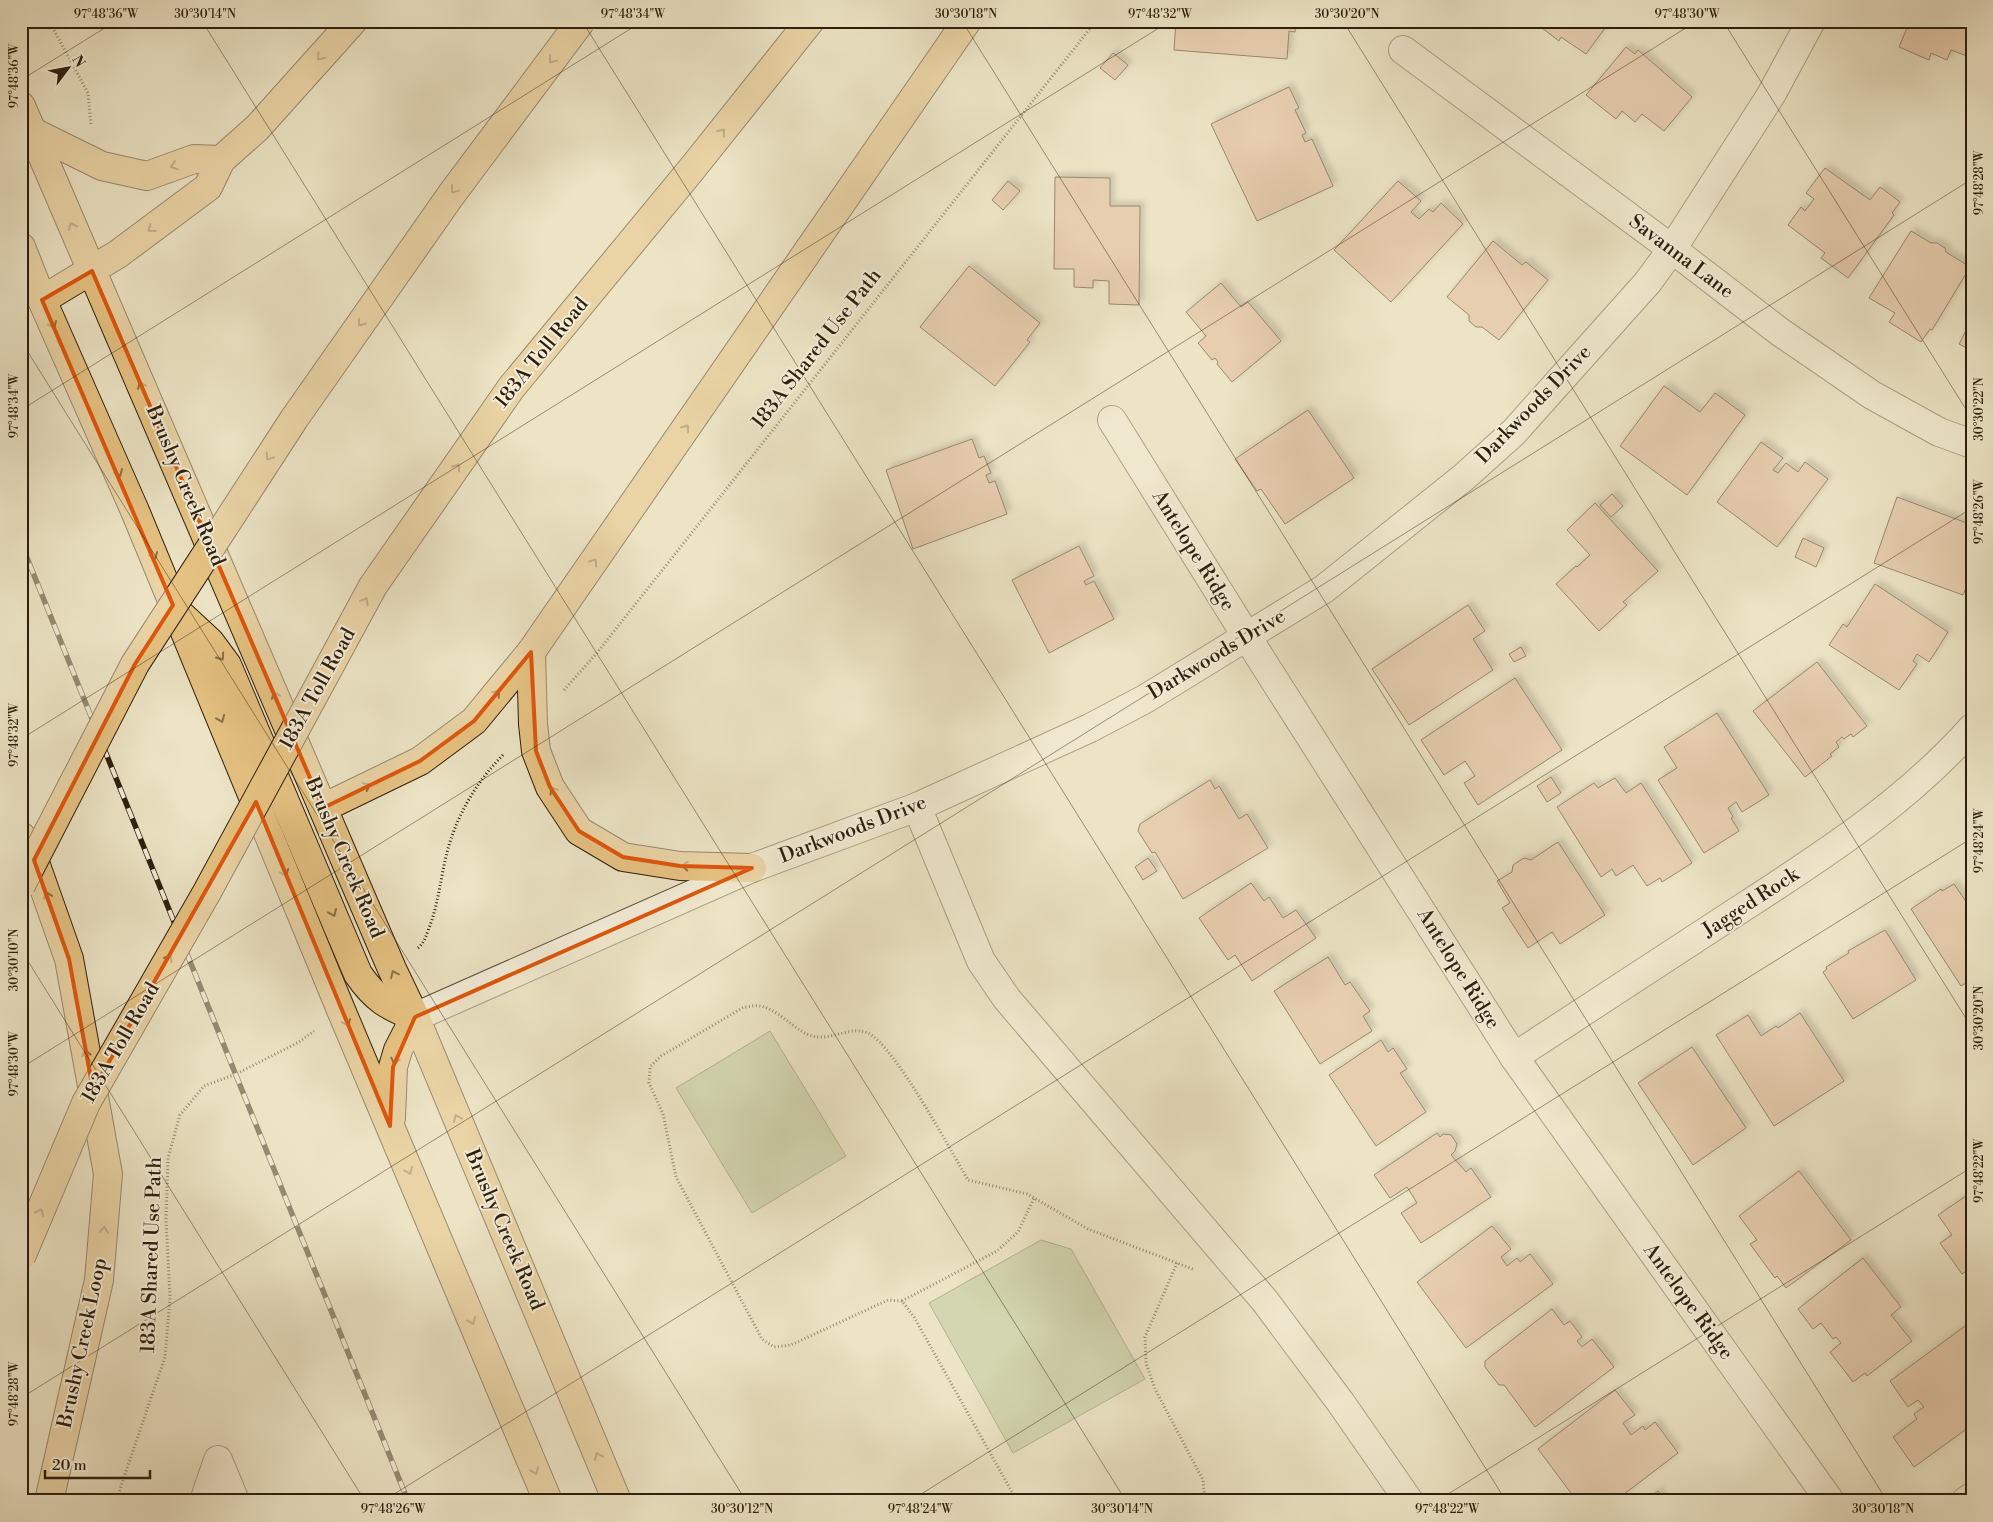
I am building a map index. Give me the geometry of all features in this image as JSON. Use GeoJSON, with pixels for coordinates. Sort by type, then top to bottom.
{"type":"FeatureCollection","features":[{"type":"Feature","properties":{"kind":"main road"},"geometry":{"type":"LineString","coordinates":[[42,300],[92,271],[208,187],[221,160],[256,128],[353,21]]}},
{"type":"Feature","properties":{"kind":"main road"},"geometry":{"type":"LineString","coordinates":[[21,885],[135,664],[235,509],[294,419],[450,195],[581,21]]}},
{"type":"Feature","properties":{"kind":"main road","name":"183A Toll Road"},"geometry":{"type":"LineString","coordinates":[[21,1257],[86,1103],[207,892],[373,586],[511,388],[691,170],[810,21]]}},
{"type":"Feature","properties":{"kind":"main road"},"geometry":{"type":"LineString","coordinates":[[294,820],[324,808],[420,761],[474,721],[531,652],[967,21]]}},
{"type":"Feature","properties":{"kind":"main road"},"geometry":{"type":"LineString","coordinates":[[26,119],[102,166],[147,176],[194,160],[221,160]]}},
{"type":"Feature","properties":{"kind":"main road","name":"Brushy Creek Road"},"geometry":{"type":"LineString","coordinates":[[26,119],[392,969],[415,1017],[617,1501]]}},
{"type":"Feature","properties":{"kind":"main road"},"geometry":{"type":"LineString","coordinates":[[21,247],[42,300],[135,511],[548,1501]]}},
{"type":"Feature","properties":{"kind":"main road"},"geometry":{"type":"LineString","coordinates":[[176,609],[210,642],[227,665],[358,974],[377,998],[388,1006],[415,1017],[398,1050],[393,1066],[390,1126]]}},
{"type":"Feature","properties":{"kind":"main road"},"geometry":{"type":"LineString","coordinates":[[531,652],[533,724],[536,751],[550,787],[579,831],[623,857],[680,866],[752,868]]}},
{"type":"Feature","properties":{"kind":"main road","name":"Brushy Creek Loop"},"geometry":{"type":"LineString","coordinates":[[21,836],[32,854],[69,959],[108,1174],[100,1280],[49,1501]]}},
{"type":"Feature","properties":{"kind":"street","name":"Darkwoods Drive"},"geometry":{"type":"LineString","coordinates":[[415,1017],[752,868],[917,807],[1090,728],[1145,699],[1324,589],[1464,476],[1514,432],[1648,282],[1672,250],[1772,94],[1811,21]]}},
{"type":"Feature","properties":{"kind":"street","name":"Savanna Lane"},"geometry":{"type":"LineString","coordinates":[[1403,50],[1780,332],[1872,395],[1939,432],[1972,444]]}},
{"type":"Feature","properties":{"kind":"street","name":"Antelope Ridge"},"geometry":{"type":"LineString","coordinates":[[1112,420],[1247,637],[1514,1057],[1830,1501]]}},
{"type":"Feature","properties":{"kind":"street","name":"Jagged Rock"},"geometry":{"type":"LineString","coordinates":[[1514,1057],[1806,867],[1862,827],[1910,791],[1948,755],[1972,728]]}},
{"type":"Feature","properties":{"kind":"street"},"geometry":{"type":"LineString","coordinates":[[917,807],[981,961],[1007,1000],[1265,1300],[1341,1403],[1402,1498]]}},
{"type":"Feature","properties":{"kind":"street"},"geometry":{"type":"LineString","coordinates":[[204,1501],[218,1460],[235,1501]]}},
{"type":"Feature","properties":{"kind":"street"},"geometry":{"type":"LineString","coordinates":[[1966,1501],[1972,1497]]}},
{"type":"Feature","properties":{"kind":"path"},"geometry":{"type":"LineString","coordinates":[[49,21],[88,93],[92,132]]}},
{"type":"Feature","properties":{"kind":"path","name":"183A Shared Use Path"},"geometry":{"type":"LineString","coordinates":[[561,695],[596,654],[1096,21]]}},
{"type":"Feature","properties":{"kind":"path"},"geometry":{"type":"LineString","coordinates":[[416,950],[423,944],[437,909],[449,844],[463,807],[490,768],[511,747]]}},
{"type":"Feature","properties":{"kind":"path"},"geometry":{"type":"LineString","coordinates":[[1034,1198],[1018,1232],[997,1251],[902,1302],[888,1300],[791,1345],[774,1347],[762,1339],[676,1177],[663,1114],[649,1083],[650,1068],[661,1056],[744,1007],[760,1006],[776,1013],[808,1035],[824,1038],[854,1031],[867,1032],[879,1040],[897,1063],[968,1180],[1027,1194],[1034,1198],[1088,1230],[1197,1271],[1202,1270]]}},
{"type":"Feature","properties":{"kind":"path","name":"183A Shared Use Path"},"geometry":{"type":"LineString","coordinates":[[116,1501],[165,1357],[170,1298],[166,1219],[168,1158],[180,1115],[204,1086],[236,1074],[299,1042],[315,1030]]}},
{"type":"Feature","properties":{"kind":"path"},"geometry":{"type":"LineString","coordinates":[[1177,1263],[1145,1336],[1146,1363],[1154,1390],[1203,1480],[1205,1501]]}},
{"type":"Feature","properties":{"kind":"path"},"geometry":{"type":"LineString","coordinates":[[902,1302],[914,1317],[1017,1501]]}},
{"type":"Feature","properties":{"kind":"highlighted area"},"geometry":{"type":"Polygon","coordinates":[[[92,271],[323,808],[420,761],[474,721],[531,652],[536,751],[550,787],[579,831],[623,857],[680,866],[752,868],[415,1017],[393,1067],[390,1126],[256,802],[93,1090],[69,959],[34,860],[135,664],[173,605],[42,300],[92,271]]]}},
{"type":"Feature","properties":{"kind":"green space"},"geometry":{"type":"Polygon","coordinates":[[[770,1031],[846,1156],[752,1213],[676,1088],[770,1031]]]}},
{"type":"Feature","properties":{"kind":"green space"},"geometry":{"type":"Polygon","coordinates":[[[1041,1240],[1071,1249],[1145,1379],[1013,1453],[929,1303],[1041,1240]]]}},
{"type":"Feature","properties":{"kind":"building"},"geometry":{"type":"Polygon","coordinates":[[[1176,21],[1296,21],[1295,32],[1289,31],[1287,59],[1174,50],[1176,21]]]}},
{"type":"Feature","properties":{"kind":"building"},"geometry":{"type":"Polygon","coordinates":[[[1533,21],[1610,21],[1586,54],[1561,37],[1559,41],[1533,21]]]}},
{"type":"Feature","properties":{"kind":"building"},"geometry":{"type":"Polygon","coordinates":[[[1910,21],[1972,21],[1972,58],[1951,50],[1947,60],[1931,53],[1929,60],[1899,47],[1910,21]]]}},
{"type":"Feature","properties":{"kind":"building"},"geometry":{"type":"Polygon","coordinates":[[[1626,47],[1635,54],[1638,50],[1692,97],[1664,131],[1642,114],[1635,122],[1622,111],[1616,119],[1586,95],[1626,47]]]}},
{"type":"Feature","properties":{"kind":"building"},"geometry":{"type":"Polygon","coordinates":[[[1113,53],[1128,65],[1115,80],[1100,68],[1113,53]]]}},
{"type":"Feature","properties":{"kind":"building"},"geometry":{"type":"Polygon","coordinates":[[[1289,87],[1299,108],[1295,110],[1306,133],[1302,135],[1305,142],[1312,139],[1333,186],[1257,221],[1211,124],[1289,87]]]}},
{"type":"Feature","properties":{"kind":"building"},"geometry":{"type":"Polygon","coordinates":[[[1825,168],[1870,200],[1880,187],[1900,202],[1892,213],[1894,215],[1848,278],[1821,258],[1825,253],[1788,225],[1801,207],[1805,211],[1814,199],[1806,193],[1825,168]]]}},
{"type":"Feature","properties":{"kind":"building"},"geometry":{"type":"Polygon","coordinates":[[[1055,177],[1110,178],[1110,206],[1140,206],[1139,305],[1109,304],[1109,281],[1093,280],[1093,288],[1074,287],[1074,269],[1054,269],[1055,177]]]}},
{"type":"Feature","properties":{"kind":"building"},"geometry":{"type":"Polygon","coordinates":[[[1008,181],[1020,191],[1003,210],[992,200],[1008,181]]]}},
{"type":"Feature","properties":{"kind":"building"},"geometry":{"type":"Polygon","coordinates":[[[1398,181],[1421,201],[1411,212],[1419,219],[1429,209],[1433,212],[1441,203],[1463,224],[1391,302],[1334,250],[1398,181]]]}},
{"type":"Feature","properties":{"kind":"building"},"geometry":{"type":"Polygon","coordinates":[[[1911,231],[1931,243],[1937,243],[1945,248],[1946,252],[1970,267],[1932,330],[1930,329],[1921,342],[1889,322],[1895,313],[1869,298],[1911,231]]]}},
{"type":"Feature","properties":{"kind":"building"},"geometry":{"type":"Polygon","coordinates":[[[1493,241],[1522,265],[1526,262],[1548,280],[1499,340],[1482,327],[1476,327],[1469,321],[1469,315],[1447,297],[1493,241]]]}},
{"type":"Feature","properties":{"kind":"building"},"geometry":{"type":"Polygon","coordinates":[[[969,266],[1040,323],[1027,340],[1030,342],[995,386],[920,327],[969,266]]]}},
{"type":"Feature","properties":{"kind":"building"},"geometry":{"type":"Polygon","coordinates":[[[1221,283],[1241,307],[1248,302],[1281,341],[1232,382],[1217,364],[1218,362],[1215,358],[1212,360],[1198,343],[1206,336],[1186,312],[1221,283]]]}},
{"type":"Feature","properties":{"kind":"building"},"geometry":{"type":"Polygon","coordinates":[[[1972,319],[1972,351],[1959,344],[1972,319]]]}},
{"type":"Feature","properties":{"kind":"building"},"geometry":{"type":"Polygon","coordinates":[[[1664,386],[1700,412],[1715,393],[1745,415],[1687,495],[1620,446],[1664,386]]]}},
{"type":"Feature","properties":{"kind":"building"},"geometry":{"type":"Polygon","coordinates":[[[1308,410],[1354,478],[1285,524],[1261,489],[1257,491],[1235,459],[1308,410]]]}},
{"type":"Feature","properties":{"kind":"building"},"geometry":{"type":"Polygon","coordinates":[[[972,439],[979,458],[984,456],[991,473],[986,475],[989,483],[995,481],[1007,514],[913,549],[886,470],[972,439]]]}},
{"type":"Feature","properties":{"kind":"building"},"geometry":{"type":"Polygon","coordinates":[[[1761,442],[1783,458],[1773,470],[1778,473],[1786,463],[1798,472],[1805,462],[1828,479],[1777,547],[1717,502],[1761,442]]]}},
{"type":"Feature","properties":{"kind":"building"},"geometry":{"type":"Polygon","coordinates":[[[1612,494],[1623,506],[1611,517],[1600,505],[1612,494]]]}},
{"type":"Feature","properties":{"kind":"building"},"geometry":{"type":"Polygon","coordinates":[[[1897,497],[1972,525],[1972,554],[1970,553],[1968,558],[1972,559],[1972,573],[1963,595],[1874,563],[1897,497]]]}},
{"type":"Feature","properties":{"kind":"building"},"geometry":{"type":"Polygon","coordinates":[[[1595,503],[1658,571],[1623,602],[1627,605],[1599,631],[1556,584],[1590,555],[1567,530],[1595,503]]]}},
{"type":"Feature","properties":{"kind":"building"},"geometry":{"type":"Polygon","coordinates":[[[1803,538],[1824,548],[1816,567],[1795,557],[1803,538]]]}},
{"type":"Feature","properties":{"kind":"building"},"geometry":{"type":"Polygon","coordinates":[[[1079,546],[1094,576],[1084,581],[1086,585],[1094,581],[1114,619],[1049,653],[1012,580],[1079,546]]]}},
{"type":"Feature","properties":{"kind":"building"},"geometry":{"type":"Polygon","coordinates":[[[1875,584],[1948,632],[1929,662],[1917,654],[1913,661],[1917,664],[1899,690],[1829,645],[1843,624],[1847,627],[1875,584]]]}},
{"type":"Feature","properties":{"kind":"building"},"geometry":{"type":"Polygon","coordinates":[[[1468,605],[1485,631],[1473,639],[1493,670],[1409,725],[1372,669],[1468,605]]]}},
{"type":"Feature","properties":{"kind":"building"},"geometry":{"type":"Polygon","coordinates":[[[1521,647],[1526,656],[1514,662],[1509,654],[1521,647]]]}},
{"type":"Feature","properties":{"kind":"building"},"geometry":{"type":"Polygon","coordinates":[[[1817,662],[1867,726],[1853,737],[1851,734],[1844,739],[1842,737],[1836,742],[1839,747],[1830,754],[1832,756],[1805,777],[1753,711],[1817,662]]]}},
{"type":"Feature","properties":{"kind":"building"},"geometry":{"type":"Polygon","coordinates":[[[1515,678],[1562,750],[1478,805],[1464,783],[1475,776],[1465,761],[1444,775],[1421,740],[1515,678]]]}},
{"type":"Feature","properties":{"kind":"building"},"geometry":{"type":"Polygon","coordinates":[[[1717,713],[1769,795],[1742,812],[1736,802],[1728,808],[1733,817],[1731,818],[1739,831],[1704,853],[1658,780],[1677,768],[1664,747],[1717,713]]]}},
{"type":"Feature","properties":{"kind":"building"},"geometry":{"type":"Polygon","coordinates":[[[1551,777],[1561,793],[1547,802],[1537,786],[1551,777]]]}},
{"type":"Feature","properties":{"kind":"building"},"geometry":{"type":"Polygon","coordinates":[[[1615,778],[1626,793],[1641,783],[1692,863],[1662,882],[1660,878],[1647,886],[1633,865],[1616,876],[1612,869],[1601,877],[1557,807],[1594,783],[1598,788],[1615,778]]]}},
{"type":"Feature","properties":{"kind":"building"},"geometry":{"type":"Polygon","coordinates":[[[1210,780],[1215,789],[1219,786],[1239,819],[1247,814],[1268,848],[1183,899],[1155,852],[1152,853],[1138,831],[1140,824],[1210,780]]]}},
{"type":"Feature","properties":{"kind":"building"},"geometry":{"type":"Polygon","coordinates":[[[1558,842],[1605,915],[1560,944],[1552,932],[1528,948],[1502,908],[1510,903],[1497,881],[1512,872],[1513,865],[1524,858],[1531,860],[1558,842]]]}},
{"type":"Feature","properties":{"kind":"building"},"geometry":{"type":"Polygon","coordinates":[[[1148,858],[1157,871],[1143,880],[1135,867],[1148,858]]]}},
{"type":"Feature","properties":{"kind":"building"},"geometry":{"type":"Polygon","coordinates":[[[1251,883],[1264,901],[1269,897],[1283,918],[1296,910],[1316,938],[1252,981],[1235,955],[1228,960],[1199,918],[1251,883]]]}},
{"type":"Feature","properties":{"kind":"building"},"geometry":{"type":"Polygon","coordinates":[[[1954,884],[1967,903],[1972,900],[1972,979],[1961,986],[1911,909],[1941,889],[1942,891],[1954,884]]]}},
{"type":"Feature","properties":{"kind":"building"},"geometry":{"type":"Polygon","coordinates":[[[1885,930],[1916,980],[1853,1019],[1823,972],[1827,969],[1826,967],[1849,953],[1848,951],[1885,930]]]}},
{"type":"Feature","properties":{"kind":"building"},"geometry":{"type":"Polygon","coordinates":[[[1328,957],[1345,985],[1350,982],[1370,1011],[1363,1016],[1372,1031],[1320,1064],[1274,991],[1328,957]]]}},
{"type":"Feature","properties":{"kind":"building"},"geometry":{"type":"Polygon","coordinates":[[[1800,1013],[1844,1081],[1774,1126],[1716,1035],[1748,1015],[1761,1036],[1776,1026],[1778,1028],[1800,1013]]]}},
{"type":"Feature","properties":{"kind":"building"},"geometry":{"type":"Polygon","coordinates":[[[1381,1040],[1388,1052],[1393,1048],[1407,1069],[1400,1073],[1426,1112],[1376,1146],[1329,1075],[1381,1040]]]}},
{"type":"Feature","properties":{"kind":"building"},"geometry":{"type":"Polygon","coordinates":[[[1692,1047],[1746,1128],[1693,1165],[1638,1083],[1692,1047]]]}},
{"type":"Feature","properties":{"kind":"building"},"geometry":{"type":"Polygon","coordinates":[[[1437,1133],[1440,1137],[1443,1134],[1451,1135],[1457,1144],[1455,1151],[1451,1155],[1466,1172],[1471,1168],[1491,1197],[1421,1243],[1401,1213],[1417,1203],[1407,1187],[1390,1198],[1374,1175],[1437,1133]]]}},
{"type":"Feature","properties":{"kind":"building"},"geometry":{"type":"Polygon","coordinates":[[[1799,1171],[1851,1240],[1786,1288],[1777,1276],[1775,1278],[1750,1244],[1757,1240],[1739,1216],[1799,1171]]]}},
{"type":"Feature","properties":{"kind":"building"},"geometry":{"type":"Polygon","coordinates":[[[1972,1192],[1972,1267],[1962,1274],[1940,1243],[1952,1235],[1938,1215],[1972,1192]]]}},
{"type":"Feature","properties":{"kind":"building"},"geometry":{"type":"Polygon","coordinates":[[[1492,1226],[1511,1249],[1501,1257],[1507,1266],[1517,1258],[1520,1262],[1530,1254],[1553,1284],[1466,1348],[1417,1282],[1492,1226]]]}},
{"type":"Feature","properties":{"kind":"building"},"geometry":{"type":"Polygon","coordinates":[[[1863,1258],[1901,1307],[1891,1315],[1912,1341],[1867,1376],[1865,1373],[1853,1382],[1830,1352],[1841,1343],[1836,1337],[1833,1339],[1821,1323],[1813,1329],[1798,1309],[1863,1258]]]}},
{"type":"Feature","properties":{"kind":"building"},"geometry":{"type":"Polygon","coordinates":[[[1552,1309],[1564,1325],[1570,1321],[1582,1337],[1577,1341],[1582,1347],[1592,1339],[1614,1367],[1535,1427],[1504,1385],[1499,1385],[1485,1367],[1485,1361],[1552,1309]]]}},
{"type":"Feature","properties":{"kind":"building"},"geometry":{"type":"Polygon","coordinates":[[[1968,1324],[1972,1330],[1972,1425],[1914,1467],[1893,1437],[1917,1419],[1914,1414],[1924,1407],[1918,1400],[1908,1407],[1890,1381],[1968,1324]]]}},
{"type":"Feature","properties":{"kind":"building"},"geometry":{"type":"Polygon","coordinates":[[[1615,1390],[1635,1415],[1623,1423],[1631,1435],[1643,1426],[1645,1430],[1655,1422],[1678,1453],[1615,1501],[1577,1501],[1538,1449],[1615,1390]]]}},
{"type":"Feature","properties":{"kind":"building"},"geometry":{"type":"Polygon","coordinates":[[[1658,1491],[1665,1501],[1645,1501],[1658,1491]]]}},
{"type":"Feature","properties":{"kind":"railway"},"geometry":{"type":"LineString","coordinates":[[21,543],[408,1501]]}}]}
